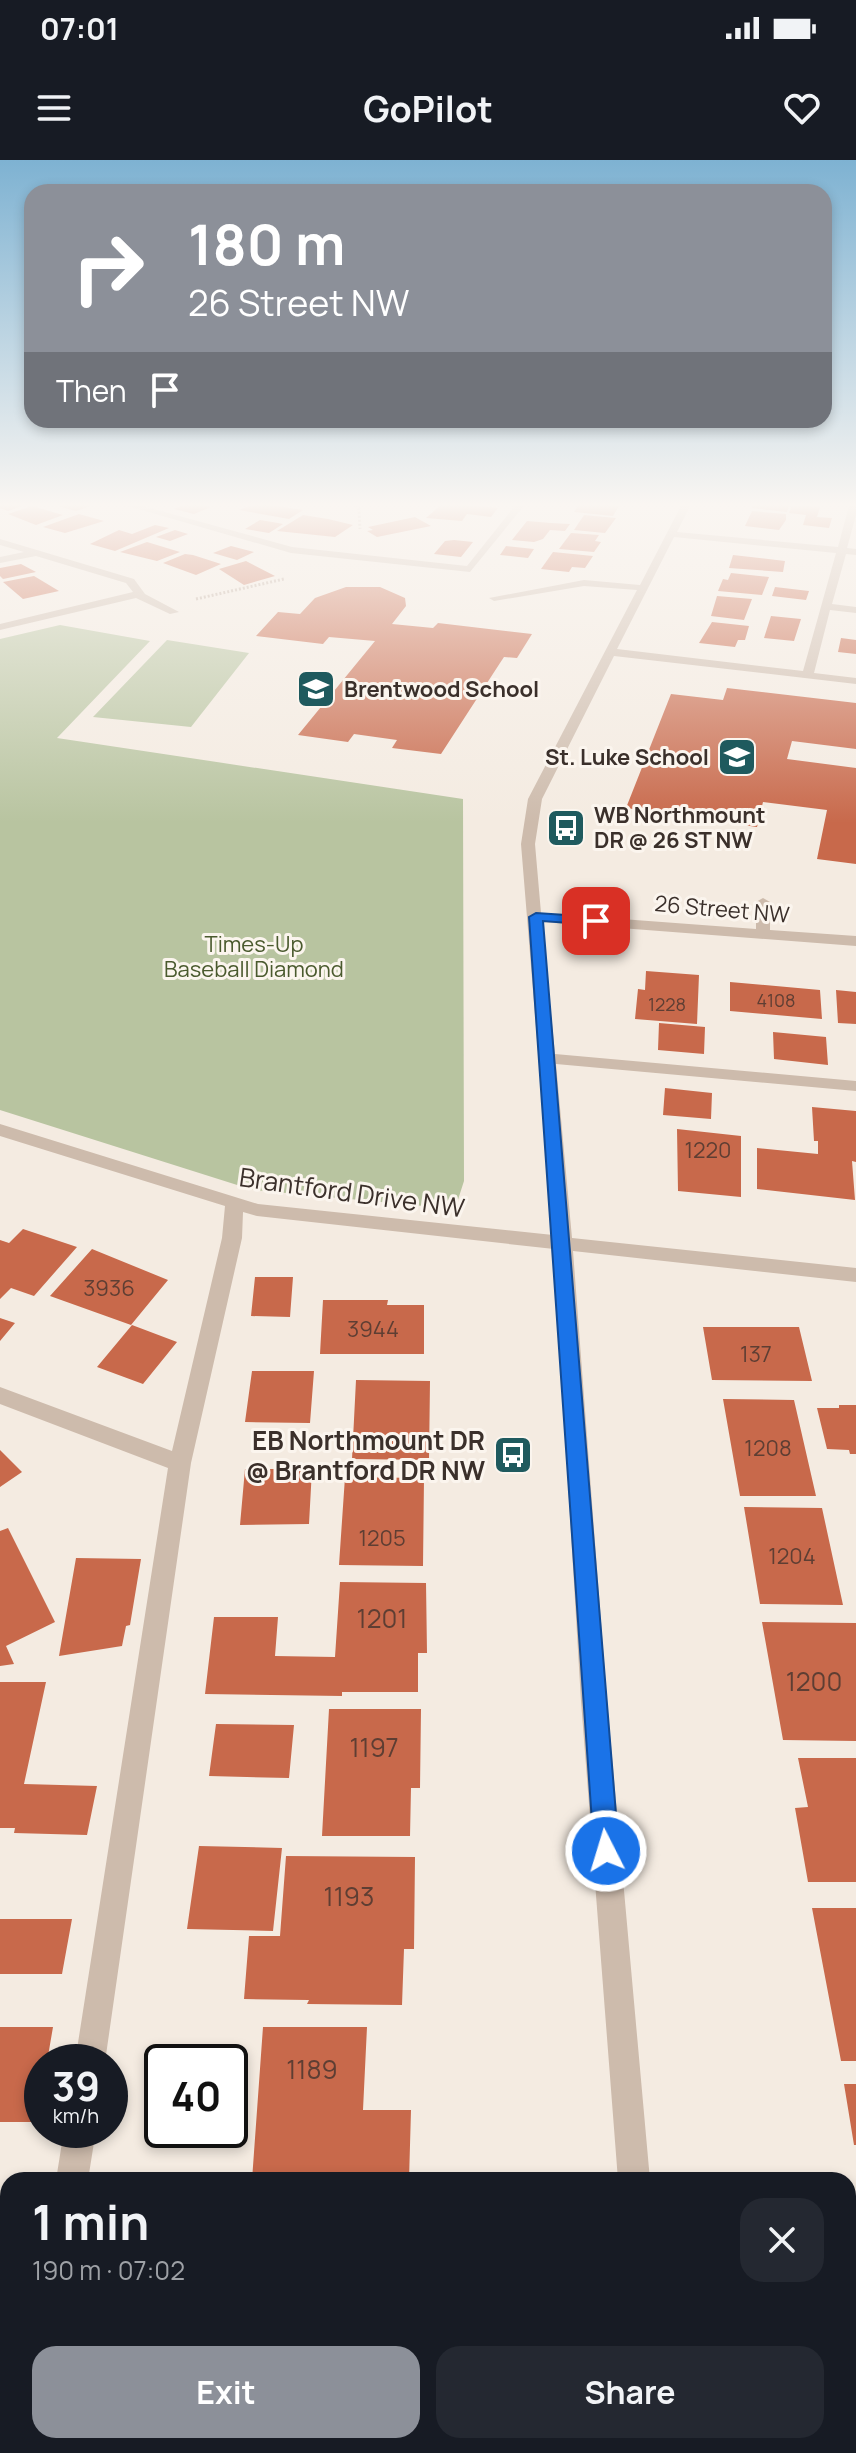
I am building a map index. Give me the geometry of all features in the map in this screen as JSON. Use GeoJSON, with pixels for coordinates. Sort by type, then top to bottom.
{"type":"FeatureCollection","features":[{"type":"Feature","properties":{"kind":"street"},"geometry":{"type":"LineString","coordinates":[[0,627],[78,609]]}},
{"type":"Feature","properties":{"kind":"street"},"geometry":{"type":"LineString","coordinates":[[168,609],[174,612]]}},
{"type":"Feature","properties":{"kind":"street"},"geometry":{"type":"LineString","coordinates":[[633,609],[532,811],[528,844],[563,1245],[594,1701],[633,2172]]}},
{"type":"Feature","properties":{"kind":"street"},"geometry":{"type":"LineString","coordinates":[[807,676],[827,609]]}},
{"type":"Feature","properties":{"kind":"street"},"geometry":{"type":"LineString","coordinates":[[610,652],[856,681]]}},
{"type":"Feature","properties":{"kind":"street"},"geometry":{"type":"LineString","coordinates":[[763,902],[763,934]]}},
{"type":"Feature","properties":{"kind":"street","name":"26 Street NW"},"geometry":{"type":"LineString","coordinates":[[536,917],[856,941]]}},
{"type":"Feature","properties":{"kind":"street"},"geometry":{"type":"LineString","coordinates":[[548,1058],[856,1086]]}},
{"type":"Feature","properties":{"kind":"street","name":"Brantford Drive NW"},"geometry":{"type":"LineString","coordinates":[[0,1130],[234,1205],[563,1245],[856,1275]]}},
{"type":"Feature","properties":{"kind":"street"},"geometry":{"type":"LineString","coordinates":[[93,2044],[180,1463],[232,1238],[234,1205]]}},
{"type":"Feature","properties":{"kind":"street"},"geometry":{"type":"LineString","coordinates":[[0,1395],[180,1463]]}},
{"type":"Feature","properties":{"kind":"street"},"geometry":{"type":"LineString","coordinates":[[73,2172],[77,2148]]}},
{"type":"Feature","properties":{"kind":"green space","name":"Times-Up Baseball Diamond"},"geometry":{"type":"Polygon","coordinates":[[[60,625],[150,641],[57,738],[463,799],[464,1181],[455,1209],[253,1190],[0,1110],[0,639],[60,625]]]}},
{"type":"Feature","properties":{"kind":"green space"},"geometry":{"type":"Polygon","coordinates":[[[167,640],[249,653],[191,727],[93,717],[167,640]]]}},
{"type":"Feature","properties":{"kind":"building"},"geometry":{"type":"Polygon","coordinates":[[[305,609],[404,609],[392,624],[433,628],[438,623],[532,634],[517,658],[504,657],[441,754],[392,748],[397,740],[354,734],[348,742],[298,735],[375,641],[329,637],[323,644],[256,636],[278,612],[300,614],[305,609]]]}},
{"type":"Feature","properties":{"kind":"building"},"geometry":{"type":"Polygon","coordinates":[[[713,609],[748,609],[744,620],[711,616],[713,609]]]}},
{"type":"Feature","properties":{"kind":"building"},"geometry":{"type":"Polygon","coordinates":[[[771,616],[801,619],[794,641],[764,638],[771,616]]]}},
{"type":"Feature","properties":{"kind":"building"},"geometry":{"type":"Polygon","coordinates":[[[712,622],[749,626],[745,640],[738,640],[735,647],[699,643],[712,622]]]}},
{"type":"Feature","properties":{"kind":"building"},"geometry":{"type":"Polygon","coordinates":[[[841,638],[856,640],[856,654],[838,652],[841,638]]]}},
{"type":"Feature","properties":{"kind":"building"},"geometry":{"type":"Polygon","coordinates":[[[727,688],[856,703],[856,749],[792,741],[787,759],[856,768],[856,864],[817,859],[827,810],[763,802],[757,827],[626,808],[671,694],[723,700],[727,688]]]}},
{"type":"Feature","properties":{"kind":"building"},"geometry":{"type":"Polygon","coordinates":[[[646,971],[699,975],[697,1024],[635,1019],[638,989],[645,990],[646,971]]]}},
{"type":"Feature","properties":{"kind":"building"},"geometry":{"type":"Polygon","coordinates":[[[730,982],[820,990],[822,1019],[730,1011],[730,982]]]}},
{"type":"Feature","properties":{"kind":"building"},"geometry":{"type":"Polygon","coordinates":[[[836,990],[856,992],[856,1024],[838,1023],[836,990]]]}},
{"type":"Feature","properties":{"kind":"building"},"geometry":{"type":"Polygon","coordinates":[[[659,1023],[705,1027],[704,1054],[658,1050],[659,1023]]]}},
{"type":"Feature","properties":{"kind":"building"},"geometry":{"type":"Polygon","coordinates":[[[773,1032],[826,1037],[828,1065],[774,1059],[773,1032]]]}},
{"type":"Feature","properties":{"kind":"building"},"geometry":{"type":"Polygon","coordinates":[[[665,1088],[712,1093],[711,1119],[663,1115],[665,1088]]]}},
{"type":"Feature","properties":{"kind":"building"},"geometry":{"type":"Polygon","coordinates":[[[812,1107],[856,1111],[856,1162],[852,1161],[855,1200],[757,1189],[757,1148],[818,1154],[812,1107]]]}},
{"type":"Feature","properties":{"kind":"building"},"geometry":{"type":"Polygon","coordinates":[[[677,1129],[741,1136],[741,1197],[678,1191],[677,1129]]]}},
{"type":"Feature","properties":{"kind":"building"},"geometry":{"type":"Polygon","coordinates":[[[23,1229],[77,1247],[34,1296],[11,1288],[0,1299],[0,1240],[9,1243],[23,1229]]]}},
{"type":"Feature","properties":{"kind":"building"},"geometry":{"type":"Polygon","coordinates":[[[92,1249],[168,1280],[131,1325],[50,1296],[92,1249]]]}},
{"type":"Feature","properties":{"kind":"building"},"geometry":{"type":"Polygon","coordinates":[[[255,1277],[293,1277],[290,1317],[251,1316],[255,1277]]]}},
{"type":"Feature","properties":{"kind":"building"},"geometry":{"type":"Polygon","coordinates":[[[323,1300],[388,1300],[387,1305],[424,1305],[424,1354],[320,1354],[323,1300]]]}},
{"type":"Feature","properties":{"kind":"building"},"geometry":{"type":"Polygon","coordinates":[[[0,1318],[15,1323],[0,1341],[0,1318]]]}},
{"type":"Feature","properties":{"kind":"building"},"geometry":{"type":"Polygon","coordinates":[[[132,1325],[177,1342],[143,1384],[97,1367],[132,1325]]]}},
{"type":"Feature","properties":{"kind":"building"},"geometry":{"type":"Polygon","coordinates":[[[703,1327],[799,1327],[812,1381],[712,1380],[703,1327]]]}},
{"type":"Feature","properties":{"kind":"building"},"geometry":{"type":"Polygon","coordinates":[[[252,1371],[314,1371],[310,1423],[245,1422],[252,1371]]]}},
{"type":"Feature","properties":{"kind":"building"},"geometry":{"type":"Polygon","coordinates":[[[356,1380],[430,1381],[429,1460],[352,1459],[356,1380]]]}},
{"type":"Feature","properties":{"kind":"building"},"geometry":{"type":"Polygon","coordinates":[[[723,1399],[794,1400],[816,1496],[740,1496],[723,1399]]]}},
{"type":"Feature","properties":{"kind":"building"},"geometry":{"type":"Polygon","coordinates":[[[839,1405],[856,1405],[856,1454],[850,1454],[849,1450],[827,1449],[817,1408],[839,1408],[839,1405]]]}},
{"type":"Feature","properties":{"kind":"building"},"geometry":{"type":"Polygon","coordinates":[[[0,1450],[22,1472],[0,1487],[0,1450]]]}},
{"type":"Feature","properties":{"kind":"building"},"geometry":{"type":"Polygon","coordinates":[[[245,1469],[312,1469],[309,1524],[240,1525],[245,1469]]]}},
{"type":"Feature","properties":{"kind":"building"},"geometry":{"type":"Polygon","coordinates":[[[345,1477],[424,1478],[423,1566],[339,1565],[345,1477]]]}},
{"type":"Feature","properties":{"kind":"building"},"geometry":{"type":"Polygon","coordinates":[[[744,1507],[822,1508],[843,1605],[760,1604],[744,1507]]]}},
{"type":"Feature","properties":{"kind":"building"},"geometry":{"type":"Polygon","coordinates":[[[8,1528],[55,1622],[6,1646],[14,1664],[0,1666],[0,1531],[8,1528]]]}},
{"type":"Feature","properties":{"kind":"building"},"geometry":{"type":"Polygon","coordinates":[[[76,1558],[141,1559],[130,1625],[126,1626],[122,1646],[59,1656],[76,1558]]]}},
{"type":"Feature","properties":{"kind":"building"},"geometry":{"type":"Polygon","coordinates":[[[340,1582],[426,1583],[427,1653],[418,1653],[418,1692],[342,1692],[342,1696],[205,1694],[214,1617],[278,1617],[275,1656],[335,1657],[340,1582]]]}},
{"type":"Feature","properties":{"kind":"building"},"geometry":{"type":"Polygon","coordinates":[[[762,1622],[856,1623],[856,1741],[783,1740],[762,1622]]]}},
{"type":"Feature","properties":{"kind":"building"},"geometry":{"type":"Polygon","coordinates":[[[0,1682],[46,1682],[24,1784],[97,1786],[87,1835],[14,1833],[15,1828],[0,1828],[0,1682]]]}},
{"type":"Feature","properties":{"kind":"building"},"geometry":{"type":"Polygon","coordinates":[[[329,1709],[421,1709],[420,1788],[411,1788],[410,1836],[322,1836],[329,1709]]]}},
{"type":"Feature","properties":{"kind":"building"},"geometry":{"type":"Polygon","coordinates":[[[216,1724],[294,1725],[289,1778],[209,1776],[216,1724]]]}},
{"type":"Feature","properties":{"kind":"building"},"geometry":{"type":"Polygon","coordinates":[[[798,1758],[856,1758],[856,1882],[808,1882],[795,1808],[808,1807],[798,1758]]]}},
{"type":"Feature","properties":{"kind":"building"},"geometry":{"type":"Polygon","coordinates":[[[199,1846],[282,1848],[273,1931],[187,1929],[199,1846]]]}},
{"type":"Feature","properties":{"kind":"building"},"geometry":{"type":"Polygon","coordinates":[[[286,1856],[415,1857],[414,1949],[404,1949],[402,2005],[307,2004],[309,2000],[244,1999],[249,1936],[280,1936],[286,1856]]]}},
{"type":"Feature","properties":{"kind":"building"},"geometry":{"type":"Polygon","coordinates":[[[812,1908],[856,1908],[856,2061],[841,2061],[812,1908]]]}},
{"type":"Feature","properties":{"kind":"building"},"geometry":{"type":"Polygon","coordinates":[[[0,1919],[72,1919],[62,1974],[0,1974],[0,1919]]]}},
{"type":"Feature","properties":{"kind":"building"},"geometry":{"type":"Polygon","coordinates":[[[0,2027],[53,2027],[50,2044],[24,2044],[24,2122],[0,2122],[0,2027]]]}},
{"type":"Feature","properties":{"kind":"building"},"geometry":{"type":"Polygon","coordinates":[[[263,2027],[367,2027],[363,2110],[411,2110],[409,2172],[253,2172],[263,2027]]]}},
{"type":"Feature","properties":{"kind":"building"},"geometry":{"type":"Polygon","coordinates":[[[844,2084],[856,2084],[856,2145],[854,2145],[844,2084]]]}},
{"type":"Feature","properties":{"kind":"place","name":"Brentwood School"},"geometry":{"type":"Point","coordinates":[316,689]}},
{"type":"Feature","properties":{"kind":"place","name":"St. Luke School"},"geometry":{"type":"Point","coordinates":[737,757]}},
{"type":"Feature","properties":{"kind":"place","name":"WB Northmount DR @ 26 ST NW"},"geometry":{"type":"Point","coordinates":[566,828]}},
{"type":"Feature","properties":{"kind":"place","name":"EB Northmount DR @ Brantford DR NW"},"geometry":{"type":"Point","coordinates":[513,1455]}},
{"type":"Feature","properties":{"kind":"route"},"geometry":{"type":"LineString","coordinates":[[596,921],[536,917],[563,1245],[606,1851]]}}]}
